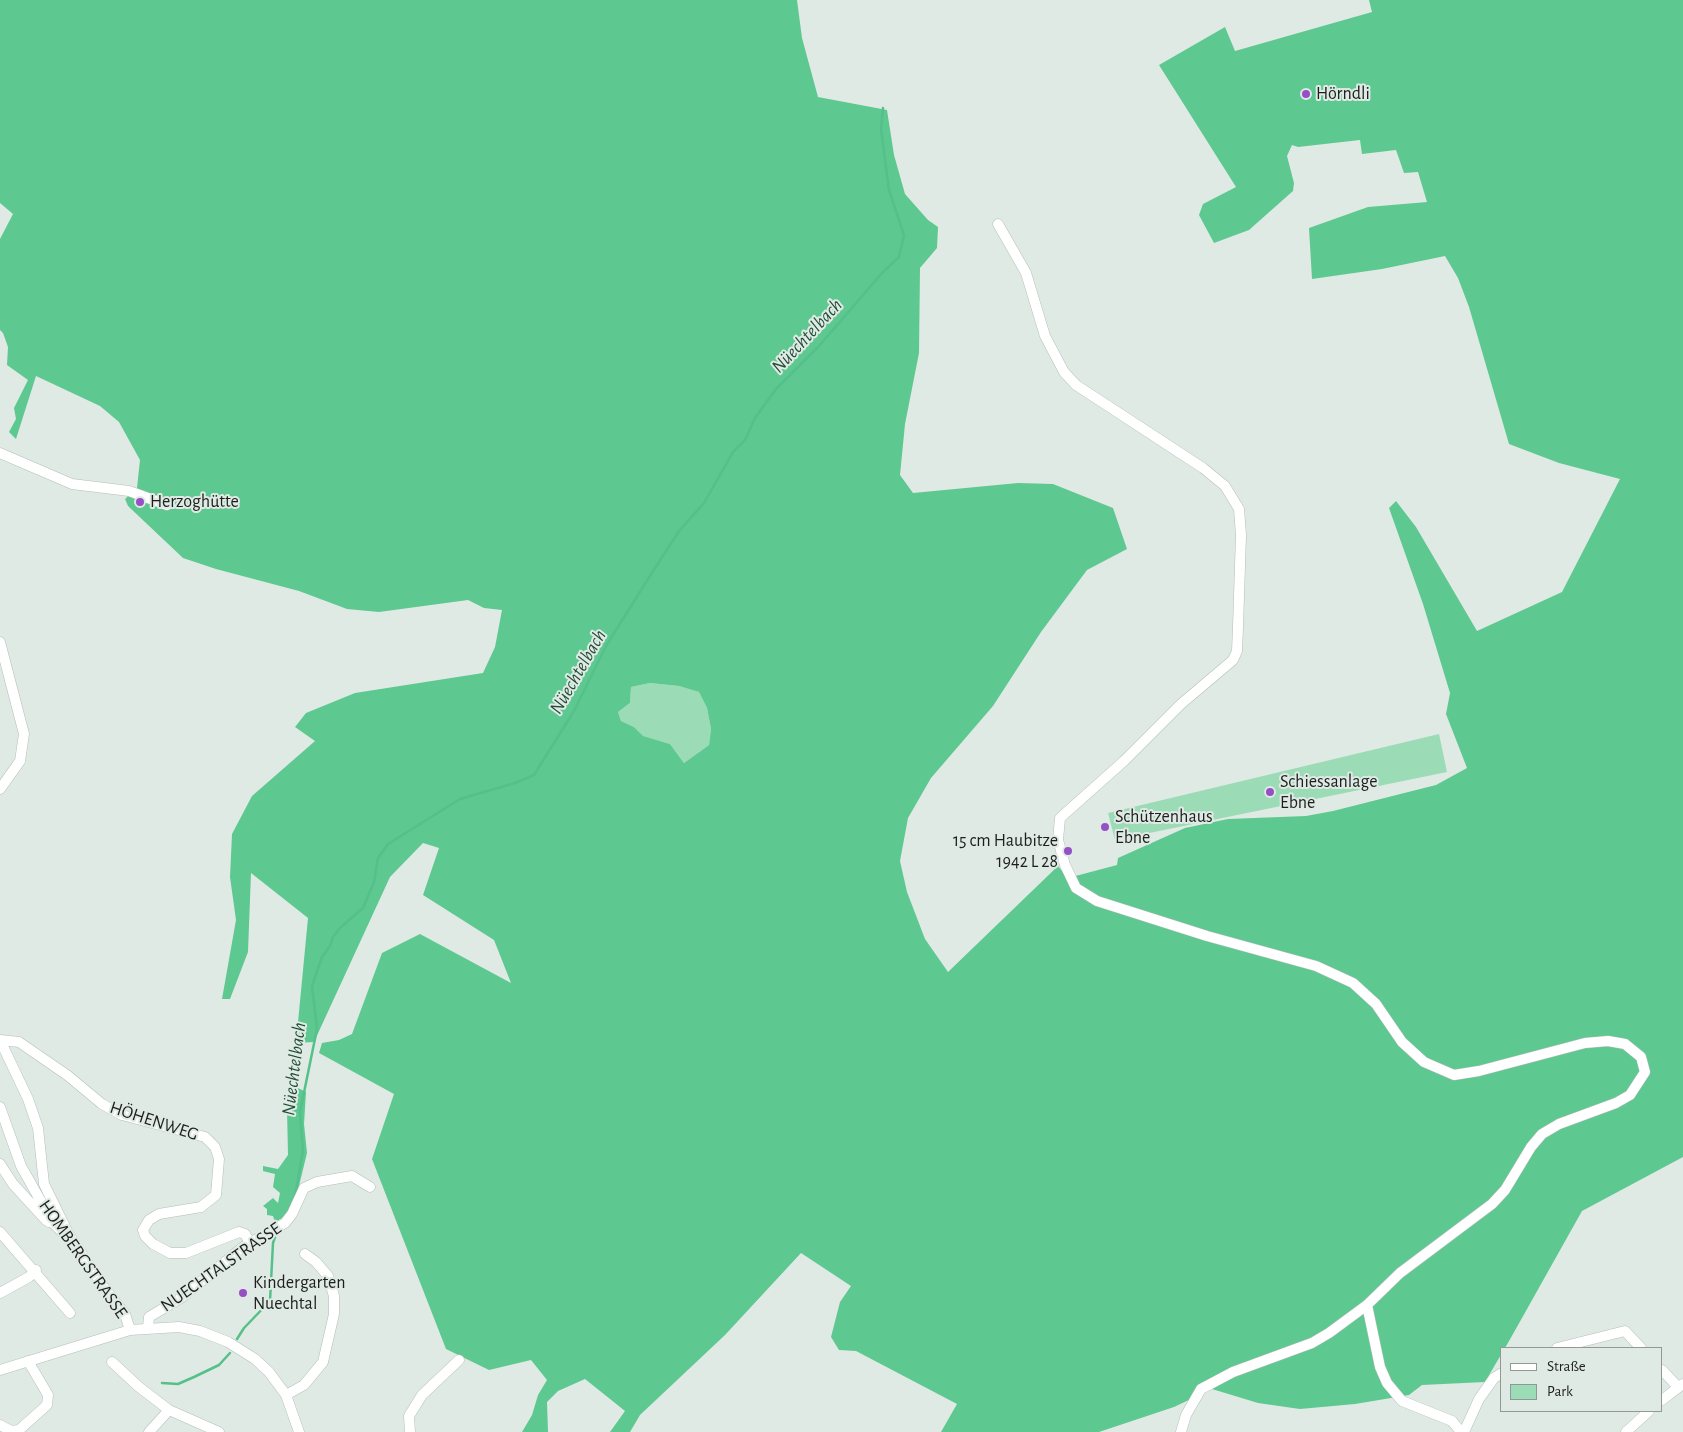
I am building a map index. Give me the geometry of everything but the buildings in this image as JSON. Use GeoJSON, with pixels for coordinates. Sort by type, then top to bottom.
{"type":"FeatureCollection","features":[{"type":"Feature","properties":{"kind":"street"},"geometry":{"type":"LineString","coordinates":[[998,224],[1026,273],[1045,336],[1064,372],[1083,389],[1203,468],[1225,486],[1239,509],[1241,535],[1238,627],[1236,651],[1233,660],[1181,704],[1124,761],[1060,818],[1058,840],[1064,865],[1076,888],[1097,901],[1207,936],[1316,966],[1353,983],[1376,1004],[1402,1042],[1424,1062],[1454,1075],[1479,1071],[1585,1043],[1608,1041],[1625,1044],[1641,1057],[1645,1072],[1630,1095],[1616,1103],[1559,1124],[1542,1134],[1531,1147],[1505,1190],[1492,1204],[1400,1273],[1367,1305],[1312,1342],[1233,1372],[1201,1389],[1186,1415],[1181,1432]]}},
{"type":"Feature","properties":{"kind":"street"},"geometry":{"type":"LineString","coordinates":[[0,453],[72,484],[129,491],[167,505]]}},
{"type":"Feature","properties":{"kind":"street"},"geometry":{"type":"LineString","coordinates":[[0,642],[24,734],[20,761],[0,789]]}},
{"type":"Feature","properties":{"kind":"street"},"geometry":{"type":"LineString","coordinates":[[0,1040],[28,1099],[38,1128],[44,1184],[68,1233]]}},
{"type":"Feature","properties":{"kind":"street","name":"HÖHENWEG"},"geometry":{"type":"LineString","coordinates":[[0,1040],[13,1040],[25,1046],[67,1075],[102,1104],[122,1115],[205,1137],[215,1147],[219,1159],[216,1195],[201,1207],[159,1214],[149,1220],[143,1230],[145,1236],[153,1244],[170,1253],[186,1253],[238,1232],[245,1234],[250,1243]]}},
{"type":"Feature","properties":{"kind":"street","name":"HOMBERGSTRASSE"},"geometry":{"type":"LineString","coordinates":[[0,1107],[21,1166],[53,1223],[63,1233],[68,1233],[106,1291],[125,1314],[130,1330]]}},
{"type":"Feature","properties":{"kind":"street"},"geometry":{"type":"LineString","coordinates":[[0,1164],[14,1184],[46,1220],[53,1223]]}},
{"type":"Feature","properties":{"kind":"street","name":"NUECHTALSTRASSE"},"geometry":{"type":"LineString","coordinates":[[148,1327],[149,1317],[181,1298],[250,1243],[285,1223],[292,1214],[304,1188],[317,1182],[352,1176],[370,1187]]}},
{"type":"Feature","properties":{"kind":"street"},"geometry":{"type":"LineString","coordinates":[[0,1232],[36,1270],[70,1313]]}},
{"type":"Feature","properties":{"kind":"street"},"geometry":{"type":"LineString","coordinates":[[286,1395],[304,1385],[323,1362],[334,1314],[334,1296],[328,1276],[316,1262],[305,1254]]}},
{"type":"Feature","properties":{"kind":"street"},"geometry":{"type":"LineString","coordinates":[[0,1293],[29,1277],[36,1270]]}},
{"type":"Feature","properties":{"kind":"street"},"geometry":{"type":"LineString","coordinates":[[1367,1305],[1380,1367],[1387,1383],[1402,1401],[1452,1420],[1462,1432],[1479,1400],[1494,1378],[1500,1374]]}},
{"type":"Feature","properties":{"kind":"street"},"geometry":{"type":"LineString","coordinates":[[0,1370],[130,1330],[148,1327],[179,1327],[200,1331],[228,1342],[255,1359],[269,1372],[286,1395],[299,1432]]}},
{"type":"Feature","properties":{"kind":"street"},"geometry":{"type":"LineString","coordinates":[[1561,1347],[1625,1331],[1640,1347]]}},
{"type":"Feature","properties":{"kind":"street"},"geometry":{"type":"LineString","coordinates":[[410,1432],[409,1416],[422,1395],[448,1368],[459,1360]]}},
{"type":"Feature","properties":{"kind":"street"},"geometry":{"type":"LineString","coordinates":[[0,1425],[11,1431],[19,1430],[48,1405],[48,1395],[28,1361]]}},
{"type":"Feature","properties":{"kind":"street"},"geometry":{"type":"LineString","coordinates":[[112,1362],[139,1387],[169,1410],[219,1432]]}},
{"type":"Feature","properties":{"kind":"street"},"geometry":{"type":"LineString","coordinates":[[1663,1371],[1681,1386],[1663,1399]]}},
{"type":"Feature","properties":{"kind":"street"},"geometry":{"type":"LineString","coordinates":[[149,1432],[169,1410]]}},
{"type":"Feature","properties":{"kind":"street"},"geometry":{"type":"LineString","coordinates":[[1626,1432],[1648,1412]]}},
{"type":"Feature","properties":{"kind":"green space"},"geometry":{"type":"Polygon","coordinates":[[[0,0],[797,0],[802,38],[818,97],[887,110],[894,155],[905,194],[928,220],[938,227],[937,248],[920,268],[919,353],[905,424],[900,475],[913,493],[1018,483],[1053,484],[1113,508],[1127,549],[1087,570],[1041,632],[993,706],[931,778],[908,818],[900,861],[907,892],[925,939],[948,972],[1058,866],[1068,878],[1117,865],[1118,858],[1185,828],[1228,819],[1306,816],[1333,811],[1436,785],[1467,768],[1446,714],[1450,693],[1423,604],[1389,508],[1396,501],[1416,527],[1477,631],[1562,592],[1620,479],[1559,463],[1509,444],[1469,307],[1458,278],[1445,256],[1382,269],[1312,279],[1309,228],[1368,207],[1427,202],[1418,172],[1404,173],[1396,150],[1362,154],[1360,140],[1298,147],[1292,145],[1287,156],[1294,183],[1293,191],[1249,230],[1214,243],[1199,215],[1203,204],[1236,187],[1159,65],[1225,27],[1235,51],[1372,12],[1369,0],[1683,0],[1683,1157],[1582,1211],[1506,1347],[1500,1347],[1500,1356],[1485,1382],[1422,1385],[1409,1395],[1355,1404],[1300,1409],[1258,1403],[1212,1389],[1174,1407],[1099,1432],[941,1432],[957,1404],[856,1351],[839,1350],[831,1337],[840,1302],[851,1286],[801,1253],[725,1335],[640,1415],[630,1432],[610,1432],[625,1411],[585,1379],[558,1391],[547,1402],[548,1432],[522,1432],[532,1415],[538,1395],[547,1380],[531,1360],[489,1370],[446,1349],[372,1159],[394,1094],[319,1053],[322,1043],[339,1040],[352,1034],[382,953],[420,934],[511,983],[494,940],[423,895],[439,848],[423,843],[390,877],[314,1042],[296,1043],[308,918],[251,873],[248,952],[230,999],[222,999],[236,920],[230,877],[232,834],[252,796],[315,741],[295,727],[306,713],[355,693],[483,673],[495,647],[502,610],[484,608],[468,600],[379,612],[347,609],[299,591],[216,569],[183,558],[128,506],[125,499],[137,488],[140,460],[119,422],[100,406],[36,376],[16,439],[9,432],[16,419],[14,408],[28,380],[7,365],[8,347],[0,330],[0,239],[13,214],[0,203],[0,0]],[[650,683],[631,687],[630,703],[618,712],[621,721],[634,727],[643,736],[670,744],[684,763],[709,745],[711,729],[707,708],[699,692],[679,686],[650,683]]]}},
{"type":"Feature","properties":{"kind":"green space"},"geometry":{"type":"Polygon","coordinates":[[[650,683],[679,686],[699,692],[707,708],[711,729],[709,745],[684,763],[670,744],[642,736],[634,727],[621,721],[618,712],[630,703],[631,687],[650,683]]]}},
{"type":"Feature","properties":{"kind":"green space","name":"Schiessanlage Ebne"},"geometry":{"type":"Polygon","coordinates":[[[1439,734],[1447,772],[1115,840],[1108,813],[1439,734]]]}},
{"type":"Feature","properties":{"kind":"green space"},"geometry":{"type":"Polygon","coordinates":[[[294,1086],[306,1092],[304,1124],[307,1153],[298,1190],[286,1216],[275,1222],[273,1216],[267,1215],[267,1209],[263,1206],[273,1198],[278,1203],[280,1193],[273,1187],[275,1174],[263,1171],[263,1166],[278,1169],[288,1155],[287,1110],[294,1086]]]}},
{"type":"Feature","properties":{"kind":"waterway","name":"Nüechtelbach"},"geometry":{"type":"LineString","coordinates":[[295,1197],[303,1150],[300,1112],[317,1029],[312,986],[322,957],[340,928],[363,908],[374,882],[378,858],[388,844],[460,799],[515,783],[534,775],[574,711],[606,646],[679,531],[704,503],[733,452],[745,440],[755,418],[776,389],[819,346],[882,273],[899,257],[904,235],[889,190],[881,129],[883,108]]}},
{"type":"Feature","properties":{"kind":"waterway","name":"Nüechtelbach"},"geometry":{"type":"LineString","coordinates":[[237,1339],[244,1328],[270,1301],[273,1243],[277,1231]]}},
{"type":"Feature","properties":{"kind":"waterway","name":"Nüechtelbach"},"geometry":{"type":"LineString","coordinates":[[162,1383],[178,1384],[194,1377],[219,1365],[230,1353]]}},
{"type":"Feature","properties":{"kind":"place","name":"Hörndli"},"geometry":{"type":"Point","coordinates":[1306,94]}},
{"type":"Feature","properties":{"kind":"place","name":"Herzoghütte"},"geometry":{"type":"Point","coordinates":[140,502]}},
{"type":"Feature","properties":{"kind":"place","name":"Schiessanlage Ebne"},"geometry":{"type":"Point","coordinates":[1270,792]}},
{"type":"Feature","properties":{"kind":"place","name":"Schützenhaus Ebne"},"geometry":{"type":"Point","coordinates":[1105,827]}},
{"type":"Feature","properties":{"kind":"place","name":"15 cm Haubitze 1942 L 28"},"geometry":{"type":"Point","coordinates":[1068,851]}},
{"type":"Feature","properties":{"kind":"place","name":"Kindergarten Nuechtal"},"geometry":{"type":"Point","coordinates":[243,1293]}}]}
